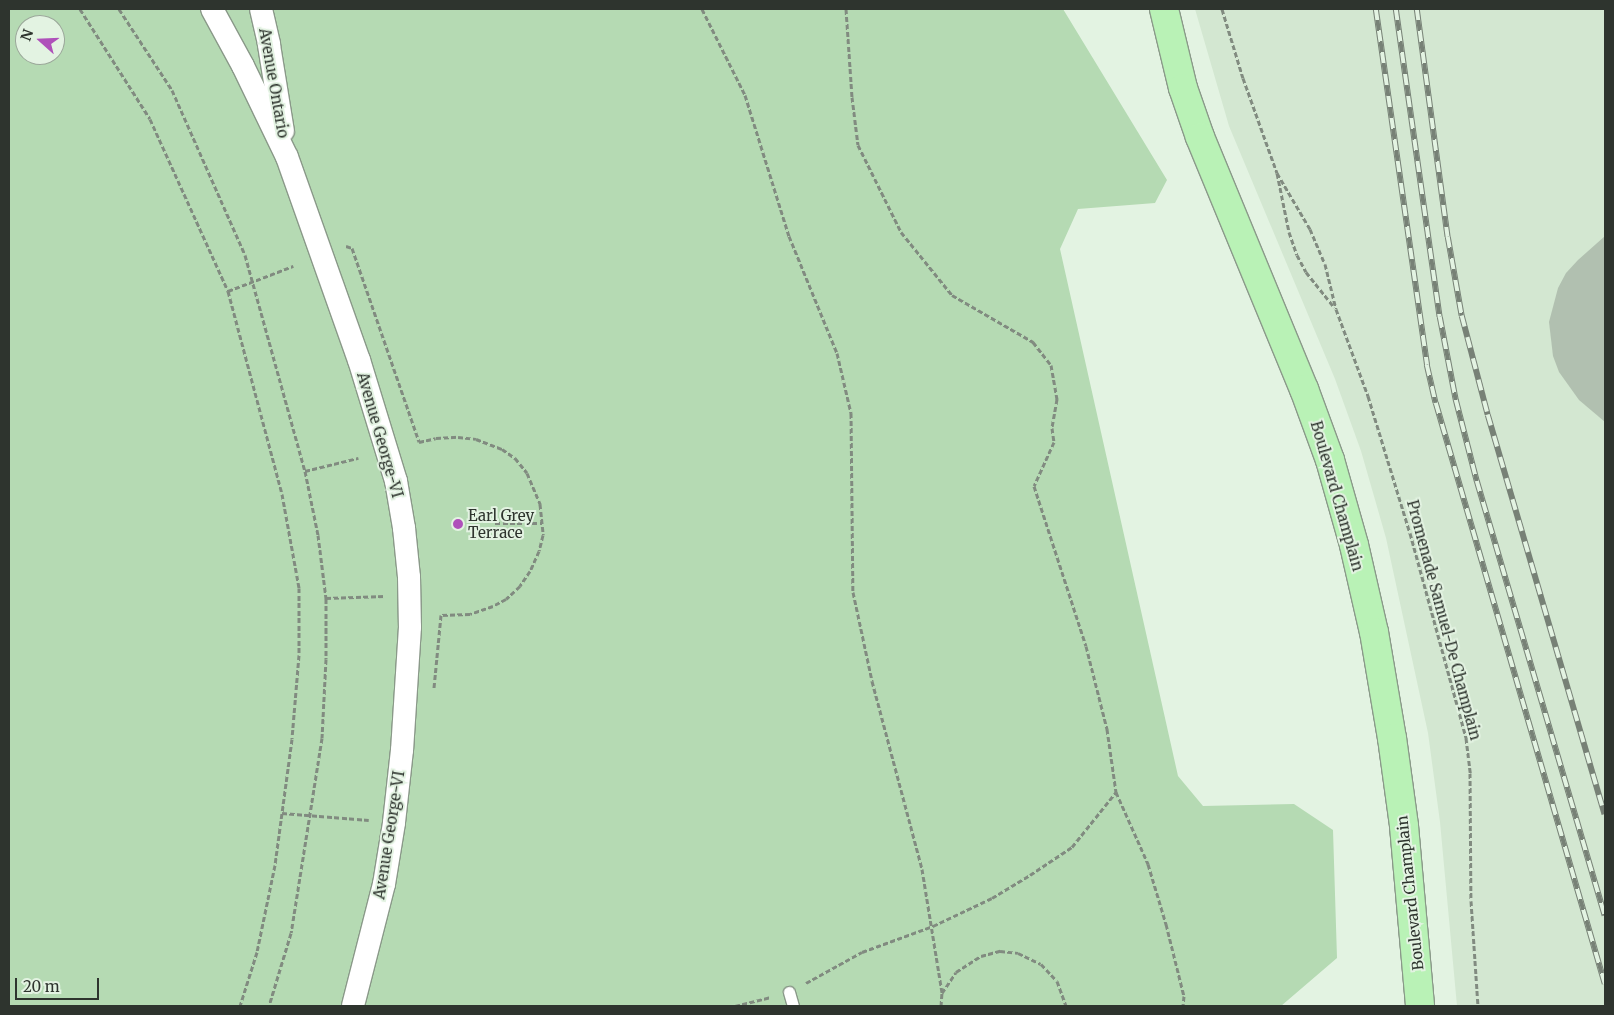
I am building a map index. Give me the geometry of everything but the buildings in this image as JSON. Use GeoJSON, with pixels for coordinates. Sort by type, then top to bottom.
{"type":"FeatureCollection","features":[{"type":"Feature","properties":{"kind":"main road","name":"Boulevard Champlain"},"geometry":{"type":"LineString","coordinates":[[1164,9],[1183,88],[1200,137],[1304,390],[1330,460],[1354,545],[1374,632],[1392,738],[1404,826],[1420,1006]]}},
{"type":"Feature","properties":{"kind":"street","name":"Avenue George-VI"},"geometry":{"type":"LineString","coordinates":[[212,9],[244,66],[287,157],[359,360],[396,481],[409,577],[408,689],[394,823],[374,929],[353,1006]]}},
{"type":"Feature","properties":{"kind":"street","name":"Avenue Ontario"},"geometry":{"type":"LineString","coordinates":[[260,9],[269,45],[287,157]]}},
{"type":"Feature","properties":{"kind":"lane"},"geometry":{"type":"LineString","coordinates":[[789,992],[793,1006]]}},
{"type":"Feature","properties":{"kind":"path"},"geometry":{"type":"LineString","coordinates":[[80,9],[150,120],[228,291],[282,494],[299,588],[298,664],[292,739],[275,865],[257,952],[240,1006]]}},
{"type":"Feature","properties":{"kind":"path"},"geometry":{"type":"LineString","coordinates":[[119,9],[172,90],[245,255],[304,471],[318,535],[326,598],[326,659],[322,738],[291,933],[269,1006]]}},
{"type":"Feature","properties":{"kind":"path"},"geometry":{"type":"LineString","coordinates":[[702,9],[745,95],[788,236],[837,353],[850,413],[853,592],[872,681],[922,869],[933,926],[942,993],[941,1006]]}},
{"type":"Feature","properties":{"kind":"path"},"geometry":{"type":"LineString","coordinates":[[846,9],[852,97],[858,145],[901,232],[952,295],[1033,342],[1050,365],[1057,399],[1052,428],[1054,442],[1034,486],[1086,646],[1107,729],[1116,792],[1148,864],[1166,924],[1184,996],[1183,1006]]}},
{"type":"Feature","properties":{"kind":"path","name":"Promenade Samuel-De Champlain"},"geometry":{"type":"LineString","coordinates":[[1222,9],[1243,78],[1277,173],[1289,232],[1297,255],[1306,272],[1336,309]]}},
{"type":"Feature","properties":{"kind":"path","name":"Promenade Samuel-De Champlain"},"geometry":{"type":"LineString","coordinates":[[1277,173],[1319,246],[1336,309],[1368,396],[1407,524],[1466,738],[1470,773],[1470,901],[1478,1006]]}},
{"type":"Feature","properties":{"kind":"path"},"geometry":{"type":"LineString","coordinates":[[345,246],[352,248],[419,442],[436,438],[476,438],[502,449],[515,458],[535,488],[543,522],[539,551],[530,571],[520,586],[506,599],[470,614],[441,615],[433,694]]}},
{"type":"Feature","properties":{"kind":"path"},"geometry":{"type":"LineString","coordinates":[[228,291],[293,266]]}},
{"type":"Feature","properties":{"kind":"path"},"geometry":{"type":"LineString","coordinates":[[304,471],[358,458]]}},
{"type":"Feature","properties":{"kind":"path"},"geometry":{"type":"LineString","coordinates":[[496,523],[543,522]]}},
{"type":"Feature","properties":{"kind":"path"},"geometry":{"type":"LineString","coordinates":[[326,598],[385,596]]}},
{"type":"Feature","properties":{"kind":"path"},"geometry":{"type":"LineString","coordinates":[[735,1006],[789,992],[862,952],[933,926],[992,898],[1072,847],[1116,792]]}},
{"type":"Feature","properties":{"kind":"path"},"geometry":{"type":"LineString","coordinates":[[282,813],[369,820]]}},
{"type":"Feature","properties":{"kind":"path"},"geometry":{"type":"LineString","coordinates":[[942,993],[956,972],[981,956],[1000,951],[1018,953],[1041,964],[1057,982],[1066,1006]]}},
{"type":"Feature","properties":{"kind":"shaded area"},"geometry":{"type":"Polygon","coordinates":[[[1195,9],[1605,9],[1605,1006],[1457,1006],[1440,822],[1428,733],[1386,538],[1361,451],[1335,379],[1229,126],[1195,9]]]}},
{"type":"Feature","properties":{"kind":"green space"},"geometry":{"type":"Polygon","coordinates":[[[9,9],[1063,9],[1167,180],[1155,203],[1078,209],[1060,249],[1178,776],[1203,806],[1294,804],[1333,830],[1337,958],[1281,1006],[9,1006],[9,9]]]}},
{"type":"Feature","properties":{"kind":"railway"},"geometry":{"type":"LineString","coordinates":[[1376,9],[1427,365],[1436,403],[1605,984]]}},
{"type":"Feature","properties":{"kind":"railway"},"geometry":{"type":"LineString","coordinates":[[1396,9],[1440,317],[1456,400],[1477,481],[1605,916]]}},
{"type":"Feature","properties":{"kind":"railway"},"geometry":{"type":"LineString","coordinates":[[1417,9],[1448,237],[1462,316],[1488,415],[1605,814]]}},
{"type":"Feature","properties":{"kind":"place","name":"Earl Grey Terrace"},"geometry":{"type":"Point","coordinates":[458,524]}}]}
